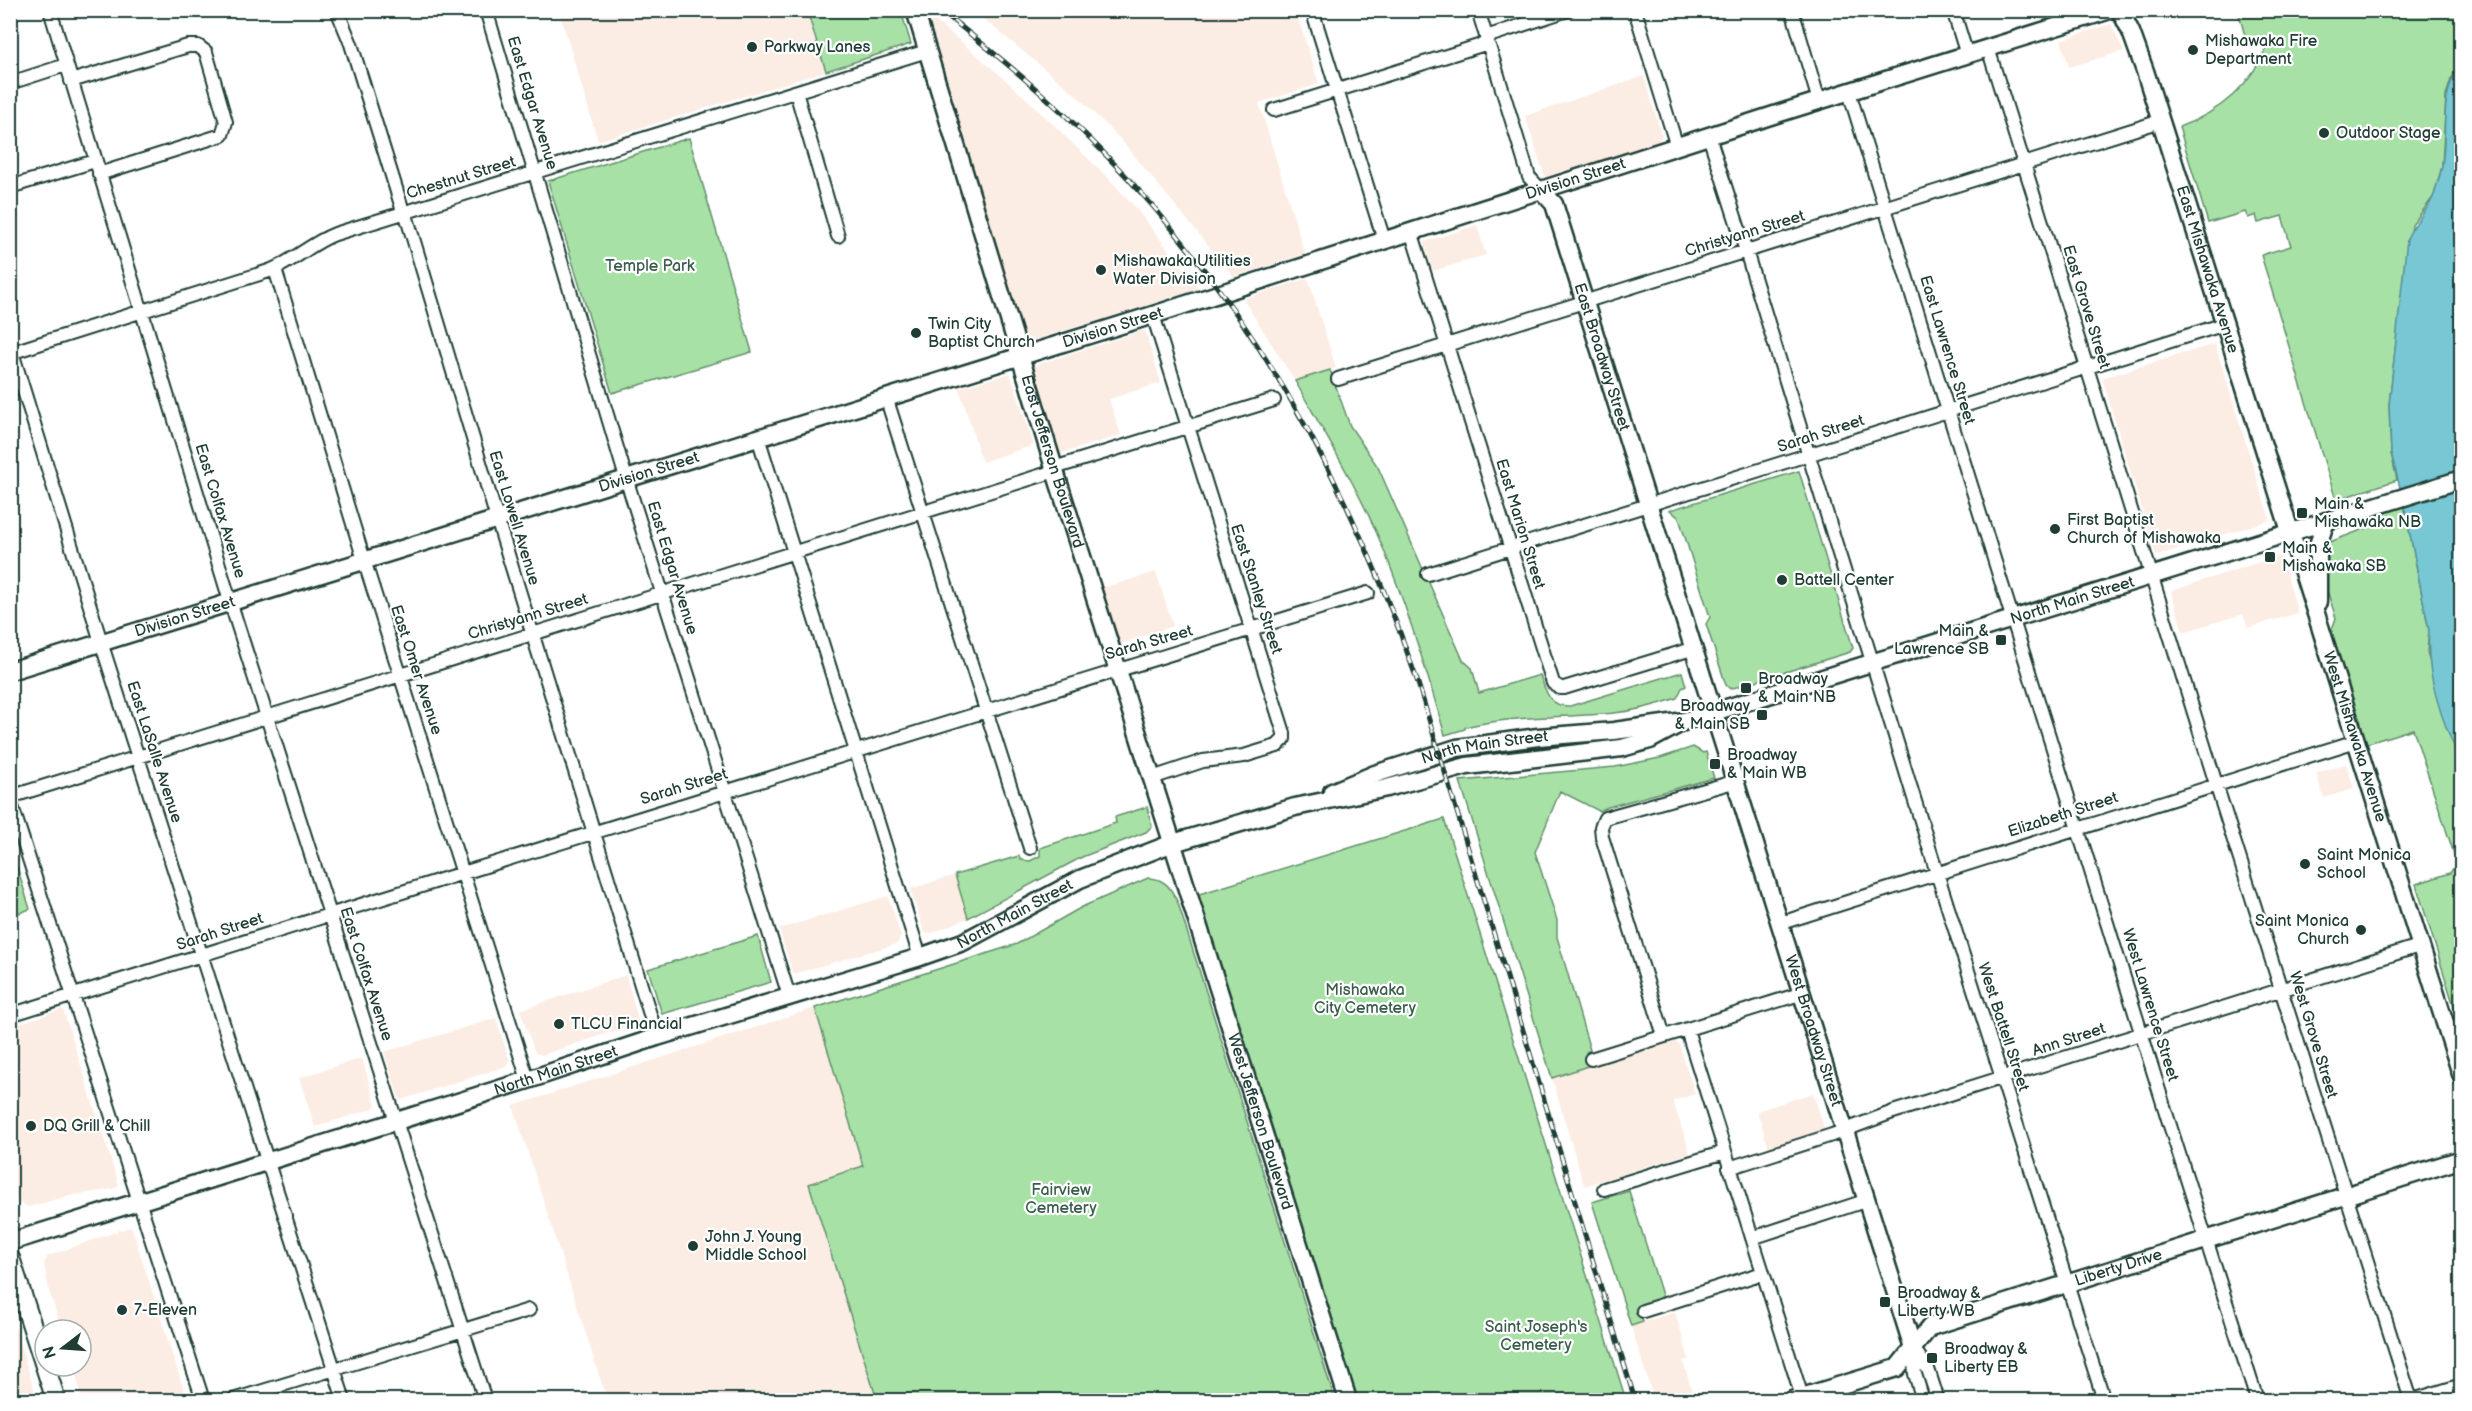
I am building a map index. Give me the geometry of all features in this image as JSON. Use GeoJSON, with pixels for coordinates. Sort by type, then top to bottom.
{"type":"FeatureCollection","features":[{"type":"Feature","properties":{"kind":"main road"},"geometry":{"type":"LineString","coordinates":[[10,1258],[56,1401]]}},
{"type":"Feature","properties":{"kind":"street","name":"East Colfax Avenue"},"geometry":{"type":"LineString","coordinates":[[50,10],[230,602],[485,1401]]}},
{"type":"Feature","properties":{"kind":"street","name":"East Lowell Avenue"},"geometry":{"type":"LineString","coordinates":[[337,10],[351,44],[404,213],[657,1037]]}},
{"type":"Feature","properties":{"kind":"street","name":"East Edgar Avenue"},"geometry":{"type":"LineString","coordinates":[[486,10],[626,478],[789,996]]}},
{"type":"Feature","properties":{"kind":"street","name":"East Jefferson Boulevard"},"geometry":{"type":"LineString","coordinates":[[915,10],[1019,357],[1173,843]]}},
{"type":"Feature","properties":{"kind":"street"},"geometry":{"type":"LineString","coordinates":[[1312,10],[1384,240]]}},
{"type":"Feature","properties":{"kind":"street","name":"East Broadway Street"},"geometry":{"type":"LineString","coordinates":[[1478,10],[1529,177],[1554,204],[1715,712]]}},
{"type":"Feature","properties":{"kind":"street"},"geometry":{"type":"LineString","coordinates":[[1274,110],[1487,40],[1568,10]]}},
{"type":"Feature","properties":{"kind":"street"},"geometry":{"type":"LineString","coordinates":[[1635,10],[1677,147]]}},
{"type":"Feature","properties":{"kind":"street"},"geometry":{"type":"LineString","coordinates":[[1792,10],[1819,101]]}},
{"type":"Feature","properties":{"kind":"street"},"geometry":{"type":"LineString","coordinates":[[1953,10],[1967,55]]}},
{"type":"Feature","properties":{"kind":"street","name":"Division Street"},"geometry":{"type":"LineString","coordinates":[[10,671],[1153,315],[2110,10]]}},
{"type":"Feature","properties":{"kind":"street","name":"East Mishawaka Avenue"},"geometry":{"type":"LineString","coordinates":[[2121,10],[2135,41],[2161,121],[2290,532]]}},
{"type":"Feature","properties":{"kind":"street"},"geometry":{"type":"LineString","coordinates":[[71,81],[199,43],[206,52],[226,122],[227,134],[99,174]]}},
{"type":"Feature","properties":{"kind":"street","name":"East Grove Street"},"geometry":{"type":"LineString","coordinates":[[1988,48],[2152,576]]}},
{"type":"Feature","properties":{"kind":"street","name":"Chestnut Street"},"geometry":{"type":"LineString","coordinates":[[11,352],[275,269],[322,239],[927,51]]}},
{"type":"Feature","properties":{"kind":"street"},"geometry":{"type":"LineString","coordinates":[[10,82],[66,65]]}},
{"type":"Feature","properties":{"kind":"street"},"geometry":{"type":"LineString","coordinates":[[796,92],[838,236]]}},
{"type":"Feature","properties":{"kind":"street","name":"East Lawrence Street"},"geometry":{"type":"LineString","coordinates":[[1849,92],[2013,619]]}},
{"type":"Feature","properties":{"kind":"street","name":"Christyann Street"},"geometry":{"type":"LineString","coordinates":[[1338,379],[2161,121]]}},
{"type":"Feature","properties":{"kind":"street","name":"West Battell Street"},"geometry":{"type":"LineString","coordinates":[[1709,136],[1937,873],[2104,1401]]}},
{"type":"Feature","properties":{"kind":"street"},"geometry":{"type":"LineString","coordinates":[[10,187],[95,161]]}},
{"type":"Feature","properties":{"kind":"street","name":"East Marion Street"},"geometry":{"type":"LineString","coordinates":[[1411,231],[1555,686],[1564,688],[1695,648]]}},
{"type":"Feature","properties":{"kind":"street","name":"East Omer Avenue"},"geometry":{"type":"LineString","coordinates":[[275,269],[528,1080]]}},
{"type":"Feature","properties":{"kind":"street","name":"East Stanley Street"},"geometry":{"type":"LineString","coordinates":[[1152,777],[1203,761],[1244,756],[1277,746],[1284,739],[1252,629],[1153,315]]}},
{"type":"Feature","properties":{"kind":"street","name":"Sarah Street"},"geometry":{"type":"LineString","coordinates":[[1428,574],[2225,324]]}},
{"type":"Feature","properties":{"kind":"street","name":"East LaSalle Avenue"},"geometry":{"type":"LineString","coordinates":[[11,352],[101,642],[344,1401]]}},
{"type":"Feature","properties":{"kind":"street"},"geometry":{"type":"LineString","coordinates":[[886,397],[925,512],[1030,848]]}},
{"type":"Feature","properties":{"kind":"street","name":"Christyann Street"},"geometry":{"type":"LineString","coordinates":[[10,798],[400,674],[925,512],[1274,400]]}},
{"type":"Feature","properties":{"kind":"street"},"geometry":{"type":"LineString","coordinates":[[758,437],[920,957]]}},
{"type":"Feature","properties":{"kind":"street","name":"North Main Street"},"geometry":{"type":"LineString","coordinates":[[10,1242],[528,1080],[657,1037],[920,957],[963,942],[1080,879],[1173,843],[1295,807],[1388,788],[1467,766],[1622,748],[1650,740],[1685,722],[1715,712],[2462,479]]}},
{"type":"Feature","properties":{"kind":"street"},"geometry":{"type":"LineString","coordinates":[[2319,621],[2319,545],[2326,521]]}},
{"type":"Feature","properties":{"kind":"street","name":"West Mishawaka Avenue"},"geometry":{"type":"LineString","coordinates":[[2290,532],[2462,1077]]}},
{"type":"Feature","properties":{"kind":"street","name":"West Grove Street"},"geometry":{"type":"LineString","coordinates":[[2152,576],[2412,1401]]}},
{"type":"Feature","properties":{"kind":"street","name":"Sarah Street"},"geometry":{"type":"LineString","coordinates":[[10,1016],[463,873],[1368,593]]}},
{"type":"Feature","properties":{"kind":"street","name":"West Lawrence Street"},"geometry":{"type":"LineString","coordinates":[[2013,619],[2258,1401]]}},
{"type":"Feature","properties":{"kind":"street","name":"West Broadway Street"},"geometry":{"type":"LineString","coordinates":[[1715,712],[1913,1348],[1915,1374],[1923,1401]]}},
{"type":"Feature","properties":{"kind":"street","name":"Elizabeth Street"},"geometry":{"type":"LineString","coordinates":[[1781,923],[2356,741]]}},
{"type":"Feature","properties":{"kind":"street"},"geometry":{"type":"LineString","coordinates":[[1664,1036],[1608,856],[1601,826],[1605,818],[1614,814],[1662,804],[1737,781]]}},
{"type":"Feature","properties":{"kind":"street"},"geometry":{"type":"LineString","coordinates":[[10,798],[203,1401]]}},
{"type":"Feature","properties":{"kind":"street","name":"West Jefferson Boulevard"},"geometry":{"type":"LineString","coordinates":[[1173,843],[1347,1401]]}},
{"type":"Feature","properties":{"kind":"street","name":"Ann Street"},"geometry":{"type":"LineString","coordinates":[[1730,1168],[2002,1077],[2419,946]]}},
{"type":"Feature","properties":{"kind":"street"},"geometry":{"type":"LineString","coordinates":[[1591,1059],[1803,993]]}},
{"type":"Feature","properties":{"kind":"street"},"geometry":{"type":"LineString","coordinates":[[1687,1030],[1763,1273],[1797,1399]]}},
{"type":"Feature","properties":{"kind":"street"},"geometry":{"type":"LineString","coordinates":[[1604,1189],[1725,1152]]}},
{"type":"Feature","properties":{"kind":"street","name":"Liberty Drive"},"geometry":{"type":"LineString","coordinates":[[1797,1399],[1898,1368],[1930,1328],[2462,1159]]}},
{"type":"Feature","properties":{"kind":"street"},"geometry":{"type":"LineString","coordinates":[[1752,1238],[1868,1200]]}},
{"type":"Feature","properties":{"kind":"street"},"geometry":{"type":"LineString","coordinates":[[1643,1311],[1763,1273]]}},
{"type":"Feature","properties":{"kind":"street"},"geometry":{"type":"LineString","coordinates":[[233,1401],[530,1310]]}},
{"type":"Feature","properties":{"kind":"street","name":"West Broadway Street"},"geometry":{"type":"LineString","coordinates":[[1913,1348],[1928,1369],[1938,1401]]}},
{"type":"Feature","properties":{"kind":"street"},"geometry":{"type":"LineString","coordinates":[[2412,1401],[2462,1385]]}},
{"type":"Feature","properties":{"kind":"shaded area"},"geometry":{"type":"Polygon","coordinates":[[[559,11],[807,11],[826,71],[598,141],[559,11]]]}},
{"type":"Feature","properties":{"kind":"shaded area"},"geometry":{"type":"Polygon","coordinates":[[[974,11],[1296,11],[1319,84],[1259,103],[1305,254],[1234,277],[1123,142],[1075,94],[974,11]]]}},
{"type":"Feature","properties":{"kind":"shaded area"},"geometry":{"type":"Polygon","coordinates":[[[927,14],[1028,100],[1109,179],[1134,206],[1199,289],[1028,342],[1025,340],[927,14]]]}},
{"type":"Feature","properties":{"kind":"shaded area"},"geometry":{"type":"Polygon","coordinates":[[[2111,24],[2124,51],[2069,67],[2061,40],[2111,24]]]}},
{"type":"Feature","properties":{"kind":"shaded area"},"geometry":{"type":"Polygon","coordinates":[[[1644,76],[1662,136],[1659,142],[1545,177],[1525,116],[1644,76]]]}},
{"type":"Feature","properties":{"kind":"shaded area"},"geometry":{"type":"Polygon","coordinates":[[[1477,225],[1486,255],[1433,271],[1424,242],[1477,225]]]}},
{"type":"Feature","properties":{"kind":"shaded area"},"geometry":{"type":"Polygon","coordinates":[[[1308,278],[1336,368],[1295,381],[1243,299],[1308,278]]]}},
{"type":"Feature","properties":{"kind":"shaded area"},"geometry":{"type":"Polygon","coordinates":[[[1145,330],[1161,383],[1109,399],[1121,435],[1060,454],[1032,366],[1145,330]]]}},
{"type":"Feature","properties":{"kind":"shaded area"},"geometry":{"type":"Polygon","coordinates":[[[2215,344],[2270,520],[2156,556],[2102,378],[2215,344]]]}},
{"type":"Feature","properties":{"kind":"shaded area"},"geometry":{"type":"Polygon","coordinates":[[[1010,373],[1034,445],[982,462],[959,388],[1010,373]]]}},
{"type":"Feature","properties":{"kind":"shaded area"},"geometry":{"type":"Polygon","coordinates":[[[2278,556],[2282,558],[2298,613],[2248,628],[2243,614],[2183,632],[2171,591],[2278,556]]]}},
{"type":"Feature","properties":{"kind":"shaded area"},"geometry":{"type":"Polygon","coordinates":[[[1156,572],[1173,626],[1120,644],[1102,588],[1156,572]]]}},
{"type":"Feature","properties":{"kind":"shaded area"},"geometry":{"type":"Polygon","coordinates":[[[2346,764],[2354,789],[2324,798],[2316,773],[2346,764]]]}},
{"type":"Feature","properties":{"kind":"shaded area"},"geometry":{"type":"Polygon","coordinates":[[[955,875],[968,918],[929,934],[924,932],[910,889],[955,875]]]}},
{"type":"Feature","properties":{"kind":"shaded area"},"geometry":{"type":"Polygon","coordinates":[[[888,896],[901,936],[897,944],[793,974],[779,929],[888,896]]]}},
{"type":"Feature","properties":{"kind":"shaded area"},"geometry":{"type":"Polygon","coordinates":[[[626,975],[639,1023],[542,1055],[535,1053],[520,1010],[626,975]]]}},
{"type":"Feature","properties":{"kind":"shaded area","name":"John J. Young Middle School"},"geometry":{"type":"Polygon","coordinates":[[[815,1008],[863,1167],[809,1184],[877,1400],[607,1400],[513,1106],[815,1008]]]}},
{"type":"Feature","properties":{"kind":"shaded area"},"geometry":{"type":"Polygon","coordinates":[[[63,1009],[119,1185],[113,1189],[69,1196],[28,1207],[17,1201],[11,1187],[11,1026],[63,1009]]]}},
{"type":"Feature","properties":{"kind":"shaded area"},"geometry":{"type":"Polygon","coordinates":[[[496,1018],[509,1059],[507,1066],[401,1100],[399,1098],[384,1052],[496,1018]]]}},
{"type":"Feature","properties":{"kind":"shaded area"},"geometry":{"type":"Polygon","coordinates":[[[1675,1042],[1679,1044],[1695,1094],[1673,1101],[1690,1153],[1584,1186],[1552,1078],[1675,1042]]]}},
{"type":"Feature","properties":{"kind":"shaded area"},"geometry":{"type":"Polygon","coordinates":[[[362,1058],[376,1106],[315,1127],[299,1078],[362,1058]]]}},
{"type":"Feature","properties":{"kind":"shaded area"},"geometry":{"type":"Polygon","coordinates":[[[1813,1093],[1825,1131],[1769,1149],[1757,1111],[1813,1093]]]}},
{"type":"Feature","properties":{"kind":"shaded area"},"geometry":{"type":"Polygon","coordinates":[[[129,1227],[132,1228],[187,1400],[82,1400],[77,1378],[93,1378],[93,1318],[58,1318],[49,1291],[44,1264],[48,1256],[129,1227]]]}},
{"type":"Feature","properties":{"kind":"shaded area"},"geometry":{"type":"Polygon","coordinates":[[[1675,1312],[1689,1359],[1683,1361],[1695,1400],[1654,1400],[1631,1326],[1675,1312]]]}},
{"type":"Feature","properties":{"kind":"shaded area"},"geometry":{"type":"Polygon","coordinates":[[[11,1313],[37,1400],[11,1400],[11,1313]]]}},
{"type":"Feature","properties":{"kind":"green space"},"geometry":{"type":"Polygon","coordinates":[[[807,11],[901,11],[911,44],[826,71],[807,11]]]}},
{"type":"Feature","properties":{"kind":"green space"},"geometry":{"type":"Polygon","coordinates":[[[2238,11],[2461,11],[2461,63],[2451,79],[2446,96],[2442,166],[2434,196],[2412,225],[2396,342],[2389,405],[2391,453],[2397,480],[2336,500],[2261,255],[2291,246],[2282,216],[2258,223],[2256,215],[2248,218],[2245,212],[2208,223],[2179,127],[2220,106],[2242,86],[2260,61],[2267,46],[2246,39],[2238,11]]]}},
{"type":"Feature","properties":{"kind":"green space","name":"Temple Park"},"geometry":{"type":"Polygon","coordinates":[[[689,138],[752,352],[612,393],[548,181],[689,138]]]}},
{"type":"Feature","properties":{"kind":"green space"},"geometry":{"type":"Polygon","coordinates":[[[1330,370],[1350,426],[1378,467],[1463,660],[1472,668],[1479,693],[1540,675],[1549,697],[1557,704],[1570,706],[1682,672],[1686,686],[1682,688],[1677,698],[1622,712],[1484,723],[1445,735],[1417,641],[1374,526],[1295,381],[1330,370]]]}},
{"type":"Feature","properties":{"kind":"green space"},"geometry":{"type":"Polygon","coordinates":[[[1799,471],[1853,648],[1850,652],[1730,689],[1726,685],[1706,624],[1710,617],[1679,518],[1670,510],[1799,471]]]}},
{"type":"Feature","properties":{"kind":"green space"},"geometry":{"type":"Polygon","coordinates":[[[2403,499],[2429,630],[2427,652],[2455,748],[2461,761],[2461,1029],[2416,884],[2450,873],[2457,863],[2413,729],[2362,745],[2357,726],[2358,717],[2331,632],[2336,618],[2324,581],[2327,543],[2380,523],[2376,506],[2403,499]]]}},
{"type":"Feature","properties":{"kind":"green space"},"geometry":{"type":"Polygon","coordinates":[[[1693,747],[1703,753],[1706,752],[1714,778],[1599,811],[1560,791],[1535,852],[1557,920],[1557,937],[1590,1050],[1586,1052],[1591,1065],[1552,1078],[1460,781],[1615,767],[1660,758],[1693,747]]]}},
{"type":"Feature","properties":{"kind":"green space"},"geometry":{"type":"Polygon","coordinates":[[[1147,807],[1152,826],[1146,832],[1082,857],[968,918],[955,875],[1019,856],[1021,860],[1030,861],[1040,856],[1040,848],[1116,823],[1115,817],[1147,807]]]}},
{"type":"Feature","properties":{"kind":"green space","name":"Mishawaka City Cemetery"},"geometry":{"type":"Polygon","coordinates":[[[1444,819],[1626,1400],[1356,1400],[1196,895],[1444,819]]]}},
{"type":"Feature","properties":{"kind":"green space"},"geometry":{"type":"Polygon","coordinates":[[[17,867],[30,909],[11,916],[11,869],[17,867]]]}},
{"type":"Feature","properties":{"kind":"green space","name":"Fairview Cemetery"},"geometry":{"type":"Polygon","coordinates":[[[1148,878],[1154,878],[1167,885],[1178,903],[1335,1400],[877,1400],[809,1184],[863,1166],[815,1008],[1017,944],[1082,907],[1148,878]]]}},
{"type":"Feature","properties":{"kind":"green space"},"geometry":{"type":"Polygon","coordinates":[[[758,936],[771,982],[662,1014],[648,969],[758,936]]]}},
{"type":"Feature","properties":{"kind":"green space"},"geometry":{"type":"Polygon","coordinates":[[[1629,1191],[1663,1298],[1638,1306],[1643,1322],[1631,1326],[1592,1202],[1629,1191]]]}},
{"type":"Feature","properties":{"kind":"water"},"geometry":{"type":"Polygon","coordinates":[[[2461,63],[2461,761],[2447,731],[2432,680],[2428,646],[2429,630],[2403,499],[2391,453],[2389,405],[2407,239],[2430,204],[2435,192],[2444,151],[2446,100],[2461,63]]]}},
{"type":"Feature","properties":{"kind":"railway"},"geometry":{"type":"LineString","coordinates":[[940,10],[1063,113],[1101,150],[1154,208],[1203,268],[1248,331],[1289,397],[1326,464],[1360,534],[1417,680],[1635,1400]]}},
{"type":"Feature","properties":{"kind":"place","name":"Parkway Lanes"},"geometry":{"type":"Point","coordinates":[752,47]}},
{"type":"Feature","properties":{"kind":"place","name":"Mishawaka Fire Department"},"geometry":{"type":"Point","coordinates":[2193,50]}},
{"type":"Feature","properties":{"kind":"place","name":"Outdoor Stage"},"geometry":{"type":"Point","coordinates":[2324,133]}},
{"type":"Feature","properties":{"kind":"place","name":"Mishawaka Utilities Water Division"},"geometry":{"type":"Point","coordinates":[1101,270]}},
{"type":"Feature","properties":{"kind":"place","name":"Twin City Baptist Church"},"geometry":{"type":"Point","coordinates":[916,333]}},
{"type":"Feature","properties":{"kind":"place","name":"Main & Mishawaka NB"},"geometry":{"type":"Point","coordinates":[2302,513]}},
{"type":"Feature","properties":{"kind":"place","name":"First Baptist Church of Mishawaka"},"geometry":{"type":"Point","coordinates":[2055,529]}},
{"type":"Feature","properties":{"kind":"place","name":"Main & Mishawaka SB"},"geometry":{"type":"Point","coordinates":[2270,557]}},
{"type":"Feature","properties":{"kind":"place","name":"Battell Center"},"geometry":{"type":"Point","coordinates":[1782,580]}},
{"type":"Feature","properties":{"kind":"place","name":"Main & Lawrence SB"},"geometry":{"type":"Point","coordinates":[2001,640]}},
{"type":"Feature","properties":{"kind":"place","name":"Broadway & Main NB"},"geometry":{"type":"Point","coordinates":[1746,688]}},
{"type":"Feature","properties":{"kind":"place","name":"Broadway & Main SB"},"geometry":{"type":"Point","coordinates":[1762,715]}},
{"type":"Feature","properties":{"kind":"place","name":"Broadway & Main WB"},"geometry":{"type":"Point","coordinates":[1715,764]}},
{"type":"Feature","properties":{"kind":"place","name":"Saint Monica School"},"geometry":{"type":"Point","coordinates":[2305,864]}},
{"type":"Feature","properties":{"kind":"place","name":"Saint Monica Church"},"geometry":{"type":"Point","coordinates":[2361,930]}},
{"type":"Feature","properties":{"kind":"place","name":"TLCU Financial"},"geometry":{"type":"Point","coordinates":[559,1024]}},
{"type":"Feature","properties":{"kind":"place","name":"DQ Grill & Chill"},"geometry":{"type":"Point","coordinates":[31,1126]}},
{"type":"Feature","properties":{"kind":"place","name":"John J. Young Middle School"},"geometry":{"type":"Point","coordinates":[693,1246]}},
{"type":"Feature","properties":{"kind":"place","name":"Broadway & Liberty WB"},"geometry":{"type":"Point","coordinates":[1885,1302]}},
{"type":"Feature","properties":{"kind":"place","name":"7-Eleven"},"geometry":{"type":"Point","coordinates":[122,1310]}},
{"type":"Feature","properties":{"kind":"place","name":"Broadway & Liberty EB"},"geometry":{"type":"Point","coordinates":[1932,1358]}},
{"type":"Feature","properties":{"kind":"park label","name":"Saint Joseph's Cemetery"},"geometry":{"type":"Point","coordinates":[1536,1336]}}]}
